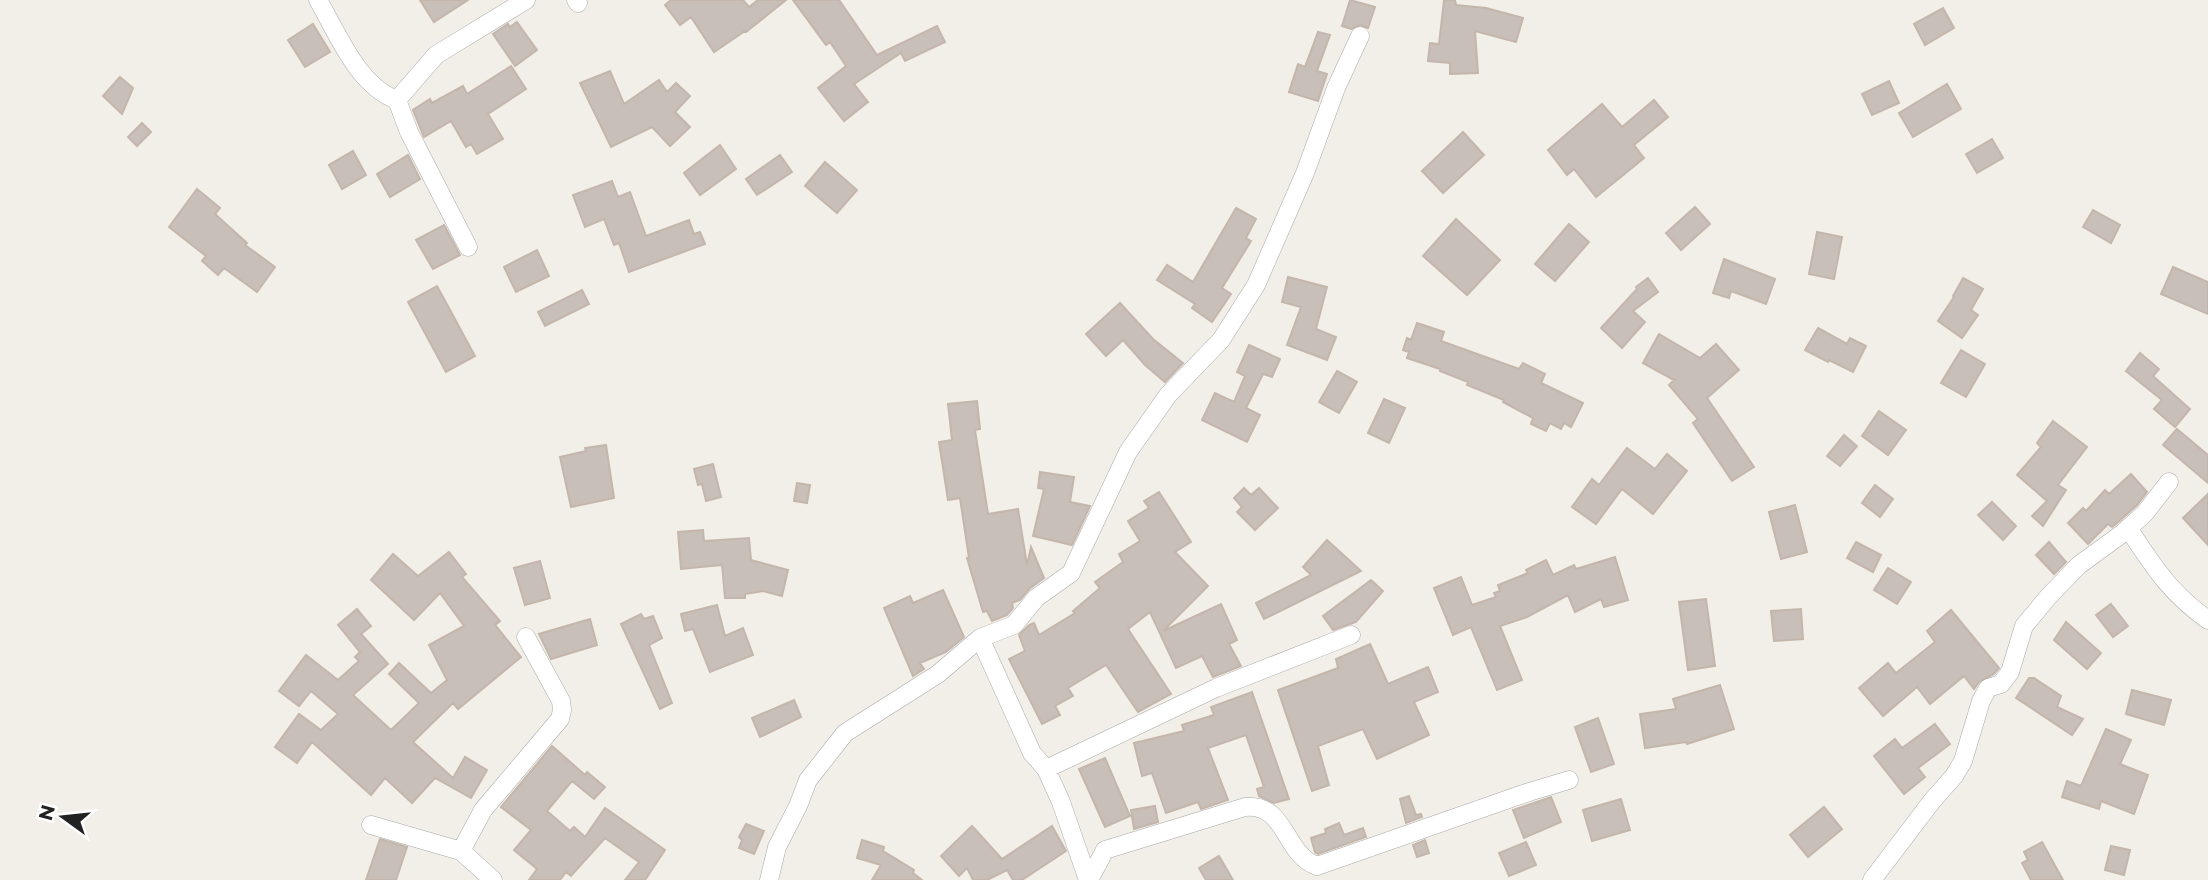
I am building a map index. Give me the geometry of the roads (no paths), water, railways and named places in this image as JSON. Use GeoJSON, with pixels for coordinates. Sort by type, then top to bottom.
{"type":"FeatureCollection","features":[{"type":"Feature","properties":{"kind":"street"},"geometry":{"type":"LineString","coordinates":[[318,0],[358,69],[384,96],[397,100]]}},
{"type":"Feature","properties":{"kind":"street"},"geometry":{"type":"LineString","coordinates":[[397,100],[436,55],[526,0]]}},
{"type":"Feature","properties":{"kind":"street"},"geometry":{"type":"LineString","coordinates":[[769,880],[777,847],[808,780],[845,733],[938,674],[981,638],[1014,625],[1036,598],[1071,573],[1128,452],[1168,395],[1221,340],[1256,285],[1306,173],[1336,88],[1360,36]]}},
{"type":"Feature","properties":{"kind":"street"},"geometry":{"type":"LineString","coordinates":[[397,100],[410,132],[468,247]]}},
{"type":"Feature","properties":{"kind":"street"},"geometry":{"type":"LineString","coordinates":[[1872,880],[1932,801],[1955,776],[1963,761],[1981,701],[1988,688],[2001,684],[2010,672],[2024,626],[2079,565],[2145,513],[2169,482]]}},
{"type":"Feature","properties":{"kind":"street"},"geometry":{"type":"LineString","coordinates":[[2128,528],[2166,584],[2208,620]]}},
{"type":"Feature","properties":{"kind":"street"},"geometry":{"type":"LineString","coordinates":[[1046,769],[1216,688],[1351,635]]}},
{"type":"Feature","properties":{"kind":"street"},"geometry":{"type":"LineString","coordinates":[[461,851],[483,810],[560,719],[561,701],[526,637]]}},
{"type":"Feature","properties":{"kind":"street"},"geometry":{"type":"LineString","coordinates":[[981,638],[1032,753],[1046,769],[1089,880]]}},
{"type":"Feature","properties":{"kind":"street"},"geometry":{"type":"LineString","coordinates":[[1089,880],[1105,850],[1245,807],[1255,806],[1270,811],[1305,862],[1317,866],[1569,780]]}},
{"type":"Feature","properties":{"kind":"street"},"geometry":{"type":"LineString","coordinates":[[371,825],[461,851],[493,880]]}},
{"type":"Feature","properties":{"kind":"street"},"geometry":{"type":"LineString","coordinates":[[1101,880],[1105,850]]}}]}
